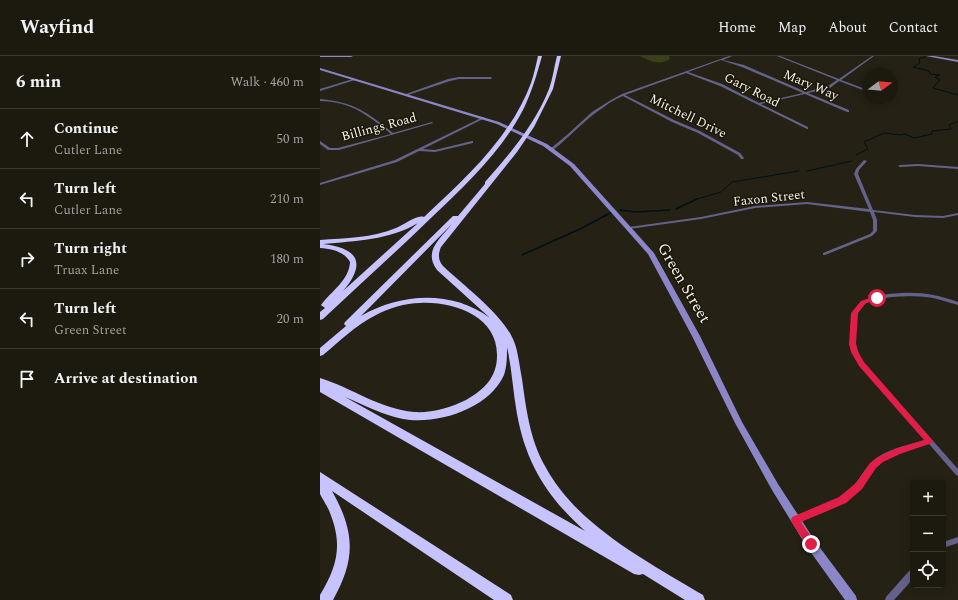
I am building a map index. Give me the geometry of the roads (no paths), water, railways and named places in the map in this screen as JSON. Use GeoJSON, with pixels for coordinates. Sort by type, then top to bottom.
{"type":"FeatureCollection","features":[{"type":"Feature","properties":{"kind":"highway"},"geometry":{"type":"LineString","coordinates":[[320,317],[457,188],[490,152],[516,117],[534,82],[540,56]]}},
{"type":"Feature","properties":{"kind":"highway"},"geometry":{"type":"LineString","coordinates":[[559,56],[552,88],[541,111],[520,144],[438,246],[435,254],[436,262],[440,268],[498,321],[508,335],[511,344],[528,440],[538,468],[552,489],[573,513],[608,542],[697,600]]}},
{"type":"Feature","properties":{"kind":"highway"},"geometry":{"type":"LineString","coordinates":[[320,352],[465,208],[492,179]]}},
{"type":"Feature","properties":{"kind":"highway"},"geometry":{"type":"LineString","coordinates":[[320,242],[368,238],[399,230],[421,218],[457,188]]}},
{"type":"Feature","properties":{"kind":"highway"},"geometry":{"type":"LineString","coordinates":[[320,246],[335,248],[347,253],[352,258],[354,265],[349,279],[320,311]]}},
{"type":"Feature","properties":{"kind":"highway"},"geometry":{"type":"LineString","coordinates":[[320,352],[354,325],[371,314],[400,303],[426,300],[468,308],[482,317],[498,334],[502,346],[503,356],[498,376],[485,393],[463,406],[436,414],[416,416],[397,413],[320,382]]}},
{"type":"Feature","properties":{"kind":"highway"},"geometry":{"type":"LineString","coordinates":[[320,387],[592,544],[697,600]]}},
{"type":"Feature","properties":{"kind":"highway"},"geometry":{"type":"LineString","coordinates":[[320,477],[506,600]]}},
{"type":"Feature","properties":{"kind":"highway"},"geometry":{"type":"LineString","coordinates":[[320,482],[338,514],[344,539],[343,556],[340,568],[335,581],[324,600]]}},
{"type":"Feature","properties":{"kind":"main road"},"geometry":{"type":"LineString","coordinates":[[320,56],[351,56]]}},
{"type":"Feature","properties":{"kind":"main road"},"geometry":{"type":"LineString","coordinates":[[928,56],[958,61]]}},
{"type":"Feature","properties":{"kind":"main road","name":"Green Street"},"geometry":{"type":"LineString","coordinates":[[320,69],[407,94],[498,123],[552,149],[572,165],[651,253],[696,336],[739,423],[795,520],[852,600]]}},
{"type":"Feature","properties":{"kind":"street"},"geometry":{"type":"LineString","coordinates":[[552,149],[564,140],[588,116],[606,103],[623,95],[731,56]]}},
{"type":"Feature","properties":{"kind":"street"},"geometry":{"type":"LineString","coordinates":[[778,56],[862,89]]}},
{"type":"Feature","properties":{"kind":"street"},"geometry":{"type":"LineString","coordinates":[[758,104],[829,87],[873,56]]}},
{"type":"Feature","properties":{"kind":"street","name":"Mary Way"},"geometry":{"type":"LineString","coordinates":[[722,60],[743,66],[848,111]]}},
{"type":"Feature","properties":{"kind":"street","name":"Gary Road"},"geometry":{"type":"LineString","coordinates":[[687,73],[721,85],[807,128]]}},
{"type":"Feature","properties":{"kind":"street"},"geometry":{"type":"LineString","coordinates":[[407,94],[459,78],[491,78]]}},
{"type":"Feature","properties":{"kind":"street"},"geometry":{"type":"LineString","coordinates":[[320,90],[354,80]]}},
{"type":"Feature","properties":{"kind":"street","name":"Mitchell Drive"},"geometry":{"type":"LineString","coordinates":[[623,95],[673,122],[706,136],[739,154],[742,158]]}},
{"type":"Feature","properties":{"kind":"street"},"geometry":{"type":"LineString","coordinates":[[320,100],[338,101],[363,110],[393,134]]}},
{"type":"Feature","properties":{"kind":"street"},"geometry":{"type":"LineString","coordinates":[[320,184],[390,163],[484,118]]}},
{"type":"Feature","properties":{"kind":"street","name":"Billings Road"},"geometry":{"type":"LineString","coordinates":[[320,142],[329,149],[333,150],[432,123]]}},
{"type":"Feature","properties":{"kind":"street"},"geometry":{"type":"LineString","coordinates":[[419,150],[435,151],[472,142]]}},
{"type":"Feature","properties":{"kind":"street"},"geometry":{"type":"LineString","coordinates":[[826,254],[871,234],[875,230],[876,226],[872,212],[856,174],[857,170],[865,161]]}},
{"type":"Feature","properties":{"kind":"street"},"geometry":{"type":"LineString","coordinates":[[900,166],[918,164],[958,168]]}},
{"type":"Feature","properties":{"kind":"street","name":"Faxon Street"},"geometry":{"type":"LineString","coordinates":[[630,228],[701,218],[755,207],[807,203],[872,212],[931,217],[958,214]]}},
{"type":"Feature","properties":{"kind":"street"},"geometry":{"type":"LineString","coordinates":[[958,304],[924,295],[869,299],[863,302],[855,313],[852,344],[854,352],[862,364],[958,473]]}},
{"type":"Feature","properties":{"kind":"street"},"geometry":{"type":"LineString","coordinates":[[795,520],[842,500],[859,486],[873,466],[880,459],[930,441]]}},
{"type":"Feature","properties":{"kind":"street"},"geometry":{"type":"LineString","coordinates":[[946,544],[958,540]]}},
{"type":"Feature","properties":{"kind":"street"},"geometry":{"type":"LineString","coordinates":[[890,600],[910,577]]}},
{"type":"Feature","properties":{"kind":"waterway"},"geometry":{"type":"LineString","coordinates":[[925,57],[919,59],[920,63],[913,67],[929,71],[930,74],[940,75],[935,77],[940,80],[933,88],[958,95]]}},
{"type":"Feature","properties":{"kind":"waterway"},"geometry":{"type":"LineString","coordinates":[[856,155],[868,149],[864,142],[884,133],[900,135],[905,134],[914,138],[932,134],[932,131],[951,129],[949,125],[958,121]]}},
{"type":"Feature","properties":{"kind":"waterway"},"geometry":{"type":"LineString","coordinates":[[807,171],[852,161]]}},
{"type":"Feature","properties":{"kind":"waterway"},"geometry":{"type":"LineString","coordinates":[[696,199],[721,192],[732,182],[799,171]]}},
{"type":"Feature","properties":{"kind":"waterway"},"geometry":{"type":"LineString","coordinates":[[676,209],[696,199]]}},
{"type":"Feature","properties":{"kind":"waterway"},"geometry":{"type":"LineString","coordinates":[[620,210],[636,212],[670,210]]}},
{"type":"Feature","properties":{"kind":"waterway"},"geometry":{"type":"LineString","coordinates":[[522,255],[580,229],[612,212]]}}]}
